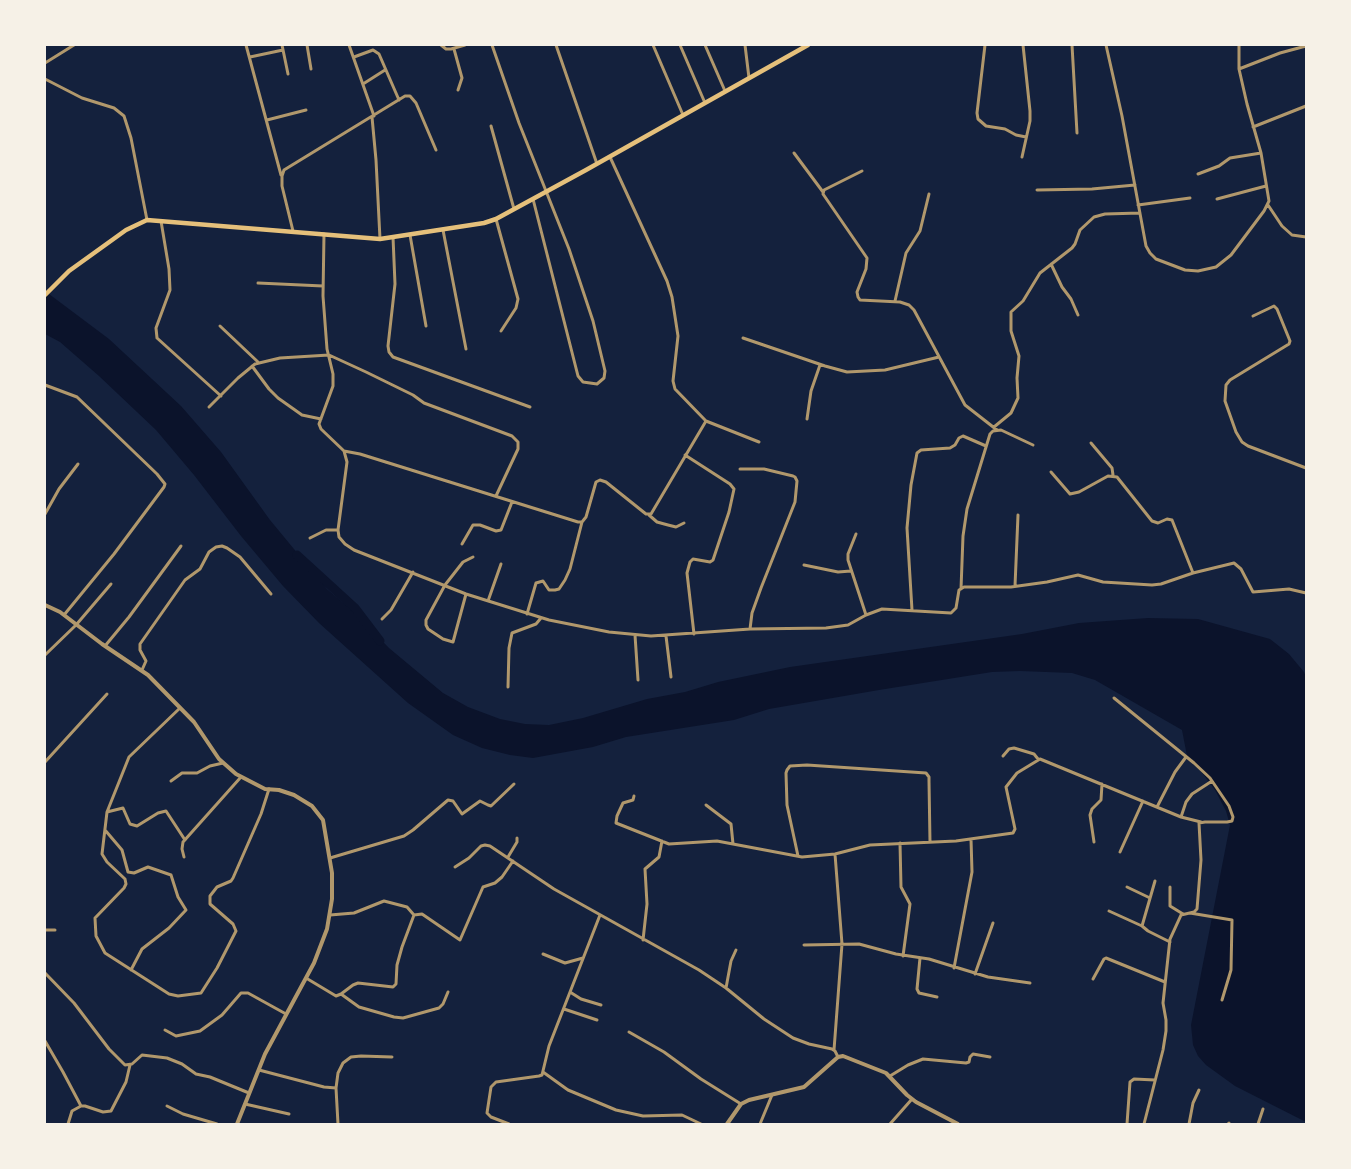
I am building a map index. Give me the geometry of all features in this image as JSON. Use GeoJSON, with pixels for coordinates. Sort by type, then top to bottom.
{"type":"FeatureCollection","features":[{"type":"Feature","properties":{"kind":"main road"},"geometry":{"type":"LineString","coordinates":[[45,295],[69,271],[126,230],[147,220],[380,239],[484,223],[496,219],[610,157],[801,47],[808,45]]}},
{"type":"Feature","properties":{"kind":"street"},"geometry":{"type":"LineString","coordinates":[[46,61],[74,45]]}},
{"type":"Feature","properties":{"kind":"street"},"geometry":{"type":"LineString","coordinates":[[246,45],[282,176],[282,186],[293,231]]}},
{"type":"Feature","properties":{"kind":"street"},"geometry":{"type":"LineString","coordinates":[[306,45],[311,69]]}},
{"type":"Feature","properties":{"kind":"street"},"geometry":{"type":"LineString","coordinates":[[349,45],[373,116],[380,239]]}},
{"type":"Feature","properties":{"kind":"street"},"geometry":{"type":"LineString","coordinates":[[441,45],[446,49],[454,49],[465,45]]}},
{"type":"Feature","properties":{"kind":"street"},"geometry":{"type":"LineString","coordinates":[[492,45],[519,123],[569,250],[599,342],[605,376],[597,384],[583,382],[578,376],[533,199]]}},
{"type":"Feature","properties":{"kind":"street"},"geometry":{"type":"LineString","coordinates":[[556,45],[597,164]]}},
{"type":"Feature","properties":{"kind":"street"},"geometry":{"type":"LineString","coordinates":[[653,45],[684,116]]}},
{"type":"Feature","properties":{"kind":"street"},"geometry":{"type":"LineString","coordinates":[[680,45],[705,103]]}},
{"type":"Feature","properties":{"kind":"street"},"geometry":{"type":"LineString","coordinates":[[705,45],[725,92]]}},
{"type":"Feature","properties":{"kind":"street"},"geometry":{"type":"LineString","coordinates":[[745,45],[749,78]]}},
{"type":"Feature","properties":{"kind":"street"},"geometry":{"type":"LineString","coordinates":[[985,45],[978,119],[986,126],[1005,129],[1016,135],[1026,137]]}},
{"type":"Feature","properties":{"kind":"street"},"geometry":{"type":"LineString","coordinates":[[1022,157],[1030,111],[1023,45]]}},
{"type":"Feature","properties":{"kind":"street"},"geometry":{"type":"LineString","coordinates":[[1072,45],[1077,134]]}},
{"type":"Feature","properties":{"kind":"street"},"geometry":{"type":"LineString","coordinates":[[1106,45],[1122,116],[1146,246],[1156,259],[1186,270],[1198,271],[1216,267],[1224,262],[1269,201],[1261,153],[1239,69],[1239,45]]}},
{"type":"Feature","properties":{"kind":"street"},"geometry":{"type":"LineString","coordinates":[[1239,69],[1280,53],[1306,46]]}},
{"type":"Feature","properties":{"kind":"street"},"geometry":{"type":"LineString","coordinates":[[250,57],[283,47],[288,74]]}},
{"type":"Feature","properties":{"kind":"street"},"geometry":{"type":"LineString","coordinates":[[454,49],[462,78],[458,90]]}},
{"type":"Feature","properties":{"kind":"street"},"geometry":{"type":"LineString","coordinates":[[354,57],[373,50],[379,54],[399,100]]}},
{"type":"Feature","properties":{"kind":"street"},"geometry":{"type":"LineString","coordinates":[[363,84],[385,70]]}},
{"type":"Feature","properties":{"kind":"street"},"geometry":{"type":"LineString","coordinates":[[45,79],[82,98],[114,108],[124,116],[131,138],[147,220]]}},
{"type":"Feature","properties":{"kind":"street"},"geometry":{"type":"LineString","coordinates":[[282,176],[284,170],[405,96],[410,96],[416,103],[436,150]]}},
{"type":"Feature","properties":{"kind":"street"},"geometry":{"type":"LineString","coordinates":[[1253,127],[1306,106]]}},
{"type":"Feature","properties":{"kind":"street"},"geometry":{"type":"LineString","coordinates":[[267,120],[306,110]]}},
{"type":"Feature","properties":{"kind":"street"},"geometry":{"type":"LineString","coordinates":[[491,126],[514,209]]}},
{"type":"Feature","properties":{"kind":"street"},"geometry":{"type":"LineString","coordinates":[[794,153],[823,192],[867,258],[867,264],[857,292],[860,300],[894,301],[909,305],[914,310],[965,405],[995,428],[1033,445]]}},
{"type":"Feature","properties":{"kind":"street"},"geometry":{"type":"LineString","coordinates":[[1198,174],[1219,166],[1230,158],[1261,153]]}},
{"type":"Feature","properties":{"kind":"street"},"geometry":{"type":"LineString","coordinates":[[610,157],[667,281],[672,297],[678,336],[674,386],[706,421],[759,442]]}},
{"type":"Feature","properties":{"kind":"street"},"geometry":{"type":"LineString","coordinates":[[823,192],[862,171]]}},
{"type":"Feature","properties":{"kind":"street"},"geometry":{"type":"LineString","coordinates":[[1036,190],[1092,189],[1135,185]]}},
{"type":"Feature","properties":{"kind":"street"},"geometry":{"type":"LineString","coordinates":[[1217,200],[1266,186]]}},
{"type":"Feature","properties":{"kind":"street"},"geometry":{"type":"LineString","coordinates":[[894,301],[906,253],[920,231],[929,194]]}},
{"type":"Feature","properties":{"kind":"street"},"geometry":{"type":"LineString","coordinates":[[1138,204],[1190,198]]}},
{"type":"Feature","properties":{"kind":"street"},"geometry":{"type":"LineString","coordinates":[[1267,205],[1282,226],[1292,235],[1306,237]]}},
{"type":"Feature","properties":{"kind":"street"},"geometry":{"type":"LineString","coordinates":[[344,451],[346,462],[338,530],[341,540],[349,547],[466,594],[526,614],[600,630],[635,635],[666,636],[750,629],[826,628],[848,625],[882,609],[951,613],[956,608],[958,593],[961,589],[966,509],[990,434],[1011,413],[1018,398],[1017,374],[1020,356],[1011,331],[1011,312],[1023,301],[1040,273],[1072,248],[1080,230],[1094,217],[1105,214],[1140,213]]}},
{"type":"Feature","properties":{"kind":"street"},"geometry":{"type":"LineString","coordinates":[[496,219],[518,299],[516,308],[501,331]]}},
{"type":"Feature","properties":{"kind":"street"},"geometry":{"type":"LineString","coordinates":[[161,221],[169,269],[170,290],[156,328],[157,338],[220,396]]}},
{"type":"Feature","properties":{"kind":"street"},"geometry":{"type":"LineString","coordinates":[[443,230],[466,349]]}},
{"type":"Feature","properties":{"kind":"street"},"geometry":{"type":"LineString","coordinates":[[324,234],[323,286],[333,386],[319,424],[321,429],[344,451],[360,454],[582,522]]}},
{"type":"Feature","properties":{"kind":"street"},"geometry":{"type":"LineString","coordinates":[[410,235],[426,326]]}},
{"type":"Feature","properties":{"kind":"street"},"geometry":{"type":"LineString","coordinates":[[393,237],[395,284],[388,346],[389,352],[393,356],[530,407]]}},
{"type":"Feature","properties":{"kind":"street"},"geometry":{"type":"LineString","coordinates":[[1051,264],[1078,314]]}},
{"type":"Feature","properties":{"kind":"street"},"geometry":{"type":"LineString","coordinates":[[258,283],[323,286]]}},
{"type":"Feature","properties":{"kind":"street"},"geometry":{"type":"LineString","coordinates":[[1253,316],[1274,306],[1290,341],[1289,344],[1230,380],[1226,385],[1225,401],[1236,432],[1242,442],[1306,468]]}},
{"type":"Feature","properties":{"kind":"street"},"geometry":{"type":"LineString","coordinates":[[220,326],[259,363]]}},
{"type":"Feature","properties":{"kind":"street"},"geometry":{"type":"LineString","coordinates":[[743,338],[820,365],[846,372],[894,368],[939,357]]}},
{"type":"Feature","properties":{"kind":"street"},"geometry":{"type":"LineString","coordinates":[[209,407],[252,366],[280,358],[329,355],[366,372],[424,403],[512,436],[518,442],[518,449],[496,496]]}},
{"type":"Feature","properties":{"kind":"street"},"geometry":{"type":"LineString","coordinates":[[807,419],[811,391],[820,365]]}},
{"type":"Feature","properties":{"kind":"street"},"geometry":{"type":"LineString","coordinates":[[252,366],[278,398],[302,415],[321,419]]}},
{"type":"Feature","properties":{"kind":"street"},"geometry":{"type":"LineString","coordinates":[[45,385],[77,396],[165,484],[114,554],[64,615]]}},
{"type":"Feature","properties":{"kind":"street"},"geometry":{"type":"LineString","coordinates":[[649,515],[706,421]]}},
{"type":"Feature","properties":{"kind":"street"},"geometry":{"type":"LineString","coordinates":[[912,610],[907,528],[911,485],[917,453],[921,450],[950,448],[963,436],[986,446]]}},
{"type":"Feature","properties":{"kind":"street"},"geometry":{"type":"LineString","coordinates":[[1091,442],[1112,468],[1114,475],[1117,476],[1152,521],[1172,520],[1193,573]]}},
{"type":"Feature","properties":{"kind":"street"},"geometry":{"type":"LineString","coordinates":[[685,455],[730,484],[734,489],[729,512],[713,560],[710,562],[693,559],[690,562],[687,573],[694,634]]}},
{"type":"Feature","properties":{"kind":"street"},"geometry":{"type":"LineString","coordinates":[[45,514],[59,490],[78,464]]}},
{"type":"Feature","properties":{"kind":"street"},"geometry":{"type":"LineString","coordinates":[[740,469],[764,469],[793,476],[797,481],[795,502],[752,613],[750,629]]}},
{"type":"Feature","properties":{"kind":"street"},"geometry":{"type":"LineString","coordinates":[[1051,472],[1070,494],[1079,492],[1108,476],[1114,475]]}},
{"type":"Feature","properties":{"kind":"street"},"geometry":{"type":"LineString","coordinates":[[526,614],[536,583],[542,581],[549,590],[555,590],[559,589],[565,580],[596,482],[600,480],[606,482],[656,522],[676,527],[684,523]]}},
{"type":"Feature","properties":{"kind":"street"},"geometry":{"type":"LineString","coordinates":[[462,544],[473,525],[480,525],[496,531],[500,530],[512,502]]}},
{"type":"Feature","properties":{"kind":"street"},"geometry":{"type":"LineString","coordinates":[[1015,586],[1018,514]]}},
{"type":"Feature","properties":{"kind":"street"},"geometry":{"type":"LineString","coordinates":[[310,538],[326,530],[338,530]]}},
{"type":"Feature","properties":{"kind":"street"},"geometry":{"type":"LineString","coordinates":[[856,534],[848,557],[866,615]]}},
{"type":"Feature","properties":{"kind":"street"},"geometry":{"type":"LineString","coordinates":[[105,646],[129,617],[181,546]]}},
{"type":"Feature","properties":{"kind":"street"},"geometry":{"type":"LineString","coordinates":[[142,670],[146,661],[140,650],[140,644],[185,580],[200,568],[208,552],[222,546],[226,548],[240,558],[272,594]]}},
{"type":"Feature","properties":{"kind":"street"},"geometry":{"type":"LineString","coordinates":[[466,594],[455,641],[450,642],[428,629],[425,623],[445,585],[463,562],[472,557]]}},
{"type":"Feature","properties":{"kind":"street"},"geometry":{"type":"LineString","coordinates":[[961,589],[967,587],[1015,586],[1047,582],[1078,575],[1087,576],[1102,582],[1152,585],[1234,563],[1241,568],[1253,592],[1289,589],[1306,593]]}},
{"type":"Feature","properties":{"kind":"street"},"geometry":{"type":"LineString","coordinates":[[488,601],[501,564]]}},
{"type":"Feature","properties":{"kind":"street"},"geometry":{"type":"LineString","coordinates":[[804,565],[838,572],[851,571]]}},
{"type":"Feature","properties":{"kind":"street"},"geometry":{"type":"LineString","coordinates":[[382,619],[391,610],[413,572]]}},
{"type":"Feature","properties":{"kind":"street"},"geometry":{"type":"LineString","coordinates":[[45,655],[76,625],[111,584]]}},
{"type":"Feature","properties":{"kind":"street"},"geometry":{"type":"LineString","coordinates":[[45,604],[64,615],[105,646],[142,670],[194,722],[223,763],[241,777],[269,790],[291,794],[312,806],[318,811],[323,820],[330,858],[332,892],[327,930],[314,962],[265,1054],[237,1124]]}},
{"type":"Feature","properties":{"kind":"street"},"geometry":{"type":"LineString","coordinates":[[508,687],[509,648],[512,633],[536,624],[541,618]]}},
{"type":"Feature","properties":{"kind":"street"},"geometry":{"type":"LineString","coordinates":[[635,635],[638,680]]}},
{"type":"Feature","properties":{"kind":"street"},"geometry":{"type":"LineString","coordinates":[[666,636],[671,677]]}},
{"type":"Feature","properties":{"kind":"street"},"geometry":{"type":"LineString","coordinates":[[45,762],[107,694]]}},
{"type":"Feature","properties":{"kind":"street"},"geometry":{"type":"LineString","coordinates":[[1004,756],[1010,749],[1014,748],[1034,754],[1038,759],[1181,817],[1200,822],[1227,822],[1232,820],[1229,806],[1212,781],[1186,757],[1114,698]]}},
{"type":"Feature","properties":{"kind":"street"},"geometry":{"type":"LineString","coordinates":[[180,708],[129,757],[107,812],[102,850],[103,858],[125,879],[126,884],[95,918],[94,931],[105,953],[174,996],[197,994],[204,989],[236,931],[233,924],[210,904],[210,896],[217,887],[232,881],[261,814],[269,790]]}},
{"type":"Feature","properties":{"kind":"street"},"geometry":{"type":"LineString","coordinates":[[1157,807],[1175,772],[1186,757]]}},
{"type":"Feature","properties":{"kind":"street"},"geometry":{"type":"LineString","coordinates":[[634,796],[633,800],[622,803],[616,816],[616,823],[669,844],[710,841],[798,856],[835,854],[870,844],[930,842],[1011,834],[1015,832],[1006,787],[1017,773],[1038,759]]}},
{"type":"Feature","properties":{"kind":"street"},"geometry":{"type":"LineString","coordinates":[[171,781],[182,773],[197,772],[223,763]]}},
{"type":"Feature","properties":{"kind":"street"},"geometry":{"type":"LineString","coordinates":[[798,856],[787,805],[786,770],[790,766],[807,765],[926,773],[929,781],[930,842]]}},
{"type":"Feature","properties":{"kind":"street"},"geometry":{"type":"LineString","coordinates":[[184,857],[182,846],[185,840],[241,777]]}},
{"type":"Feature","properties":{"kind":"street"},"geometry":{"type":"LineString","coordinates":[[1181,817],[1189,798],[1198,789],[1212,781]]}},
{"type":"Feature","properties":{"kind":"street"},"geometry":{"type":"LineString","coordinates":[[330,858],[404,836],[448,800],[453,801],[462,814],[480,801],[492,806],[514,784]]}},
{"type":"Feature","properties":{"kind":"street"},"geometry":{"type":"LineString","coordinates":[[1094,842],[1090,815],[1092,809],[1101,800],[1102,784]]}},
{"type":"Feature","properties":{"kind":"street"},"geometry":{"type":"LineString","coordinates":[[1120,852],[1143,801]]}},
{"type":"Feature","properties":{"kind":"street"},"geometry":{"type":"LineString","coordinates":[[706,805],[731,824],[732,844]]}},
{"type":"Feature","properties":{"kind":"street"},"geometry":{"type":"LineString","coordinates":[[107,812],[123,808],[130,824],[136,826],[158,813],[166,811],[185,840]]}},
{"type":"Feature","properties":{"kind":"street"},"geometry":{"type":"LineString","coordinates":[[1190,913],[1197,909],[1201,860],[1200,822]]}},
{"type":"Feature","properties":{"kind":"street"},"geometry":{"type":"LineString","coordinates":[[104,829],[122,850],[128,872],[134,873],[148,867],[171,875],[178,897],[186,910],[169,928],[142,949],[131,970]]}},
{"type":"Feature","properties":{"kind":"street"},"geometry":{"type":"LineString","coordinates":[[508,857],[517,842],[517,838]]}},
{"type":"Feature","properties":{"kind":"street"},"geometry":{"type":"LineString","coordinates":[[954,968],[972,872],[971,839]]}},
{"type":"Feature","properties":{"kind":"street"},"geometry":{"type":"LineString","coordinates":[[643,940],[647,904],[645,869],[659,857],[662,841]]}},
{"type":"Feature","properties":{"kind":"street"},"geometry":{"type":"LineString","coordinates":[[900,843],[901,887],[910,904],[903,956]]}},
{"type":"Feature","properties":{"kind":"street"},"geometry":{"type":"LineString","coordinates":[[455,867],[469,858],[481,846],[486,845],[508,857],[550,886],[697,969],[793,1038],[834,1050]]}},
{"type":"Feature","properties":{"kind":"street"},"geometry":{"type":"LineString","coordinates":[[835,854],[842,944],[834,1050],[838,1057]]}},
{"type":"Feature","properties":{"kind":"street"},"geometry":{"type":"LineString","coordinates":[[330,915],[354,913],[384,901],[407,907],[414,914],[422,914],[460,940],[483,887],[497,882],[513,861]]}},
{"type":"Feature","properties":{"kind":"street"},"geometry":{"type":"LineString","coordinates":[[1142,926],[1155,881]]}},
{"type":"Feature","properties":{"kind":"street"},"geometry":{"type":"LineString","coordinates":[[1127,887],[1150,898]]}},
{"type":"Feature","properties":{"kind":"street"},"geometry":{"type":"LineString","coordinates":[[1170,887],[1170,906],[1183,914]]}},
{"type":"Feature","properties":{"kind":"street"},"geometry":{"type":"LineString","coordinates":[[1109,911],[1142,926],[1170,942]]}},
{"type":"Feature","properties":{"kind":"street"},"geometry":{"type":"LineString","coordinates":[[1144,1124],[1166,1031],[1163,1007],[1170,942],[1178,919],[1183,914],[1190,913],[1232,920],[1231,970],[1222,1000]]}},
{"type":"Feature","properties":{"kind":"street"},"geometry":{"type":"LineString","coordinates":[[305,978],[333,995],[341,994],[358,983],[391,988],[395,986],[401,950],[414,914]]}},
{"type":"Feature","properties":{"kind":"street"},"geometry":{"type":"LineString","coordinates":[[509,1124],[491,1117],[487,1113],[491,1087],[496,1082],[538,1076],[543,1072],[549,1046],[600,915]]}},
{"type":"Feature","properties":{"kind":"street"},"geometry":{"type":"LineString","coordinates":[[975,974],[993,923]]}},
{"type":"Feature","properties":{"kind":"street"},"geometry":{"type":"LineString","coordinates":[[45,930],[56,930]]}},
{"type":"Feature","properties":{"kind":"street"},"geometry":{"type":"LineString","coordinates":[[804,945],[863,944],[903,956],[930,959],[975,974],[1030,983]]}},
{"type":"Feature","properties":{"kind":"street"},"geometry":{"type":"LineString","coordinates":[[726,988],[731,961],[736,950]]}},
{"type":"Feature","properties":{"kind":"street"},"geometry":{"type":"LineString","coordinates":[[543,954],[565,963],[583,958]]}},
{"type":"Feature","properties":{"kind":"street"},"geometry":{"type":"LineString","coordinates":[[920,958],[917,989],[919,993],[937,997]]}},
{"type":"Feature","properties":{"kind":"street"},"geometry":{"type":"LineString","coordinates":[[1093,979],[1106,958],[1165,982]]}},
{"type":"Feature","properties":{"kind":"street"},"geometry":{"type":"LineString","coordinates":[[45,973],[82,1013],[112,1052],[125,1065],[130,1065]]}},
{"type":"Feature","properties":{"kind":"street"},"geometry":{"type":"LineString","coordinates":[[341,994],[359,1007],[403,1018],[439,1008],[443,1004],[448,992]]}},
{"type":"Feature","properties":{"kind":"street"},"geometry":{"type":"LineString","coordinates":[[570,992],[581,999],[601,1005]]}},
{"type":"Feature","properties":{"kind":"street"},"geometry":{"type":"LineString","coordinates":[[165,1030],[176,1036],[200,1031],[222,1015],[241,993],[248,993],[286,1014]]}},
{"type":"Feature","properties":{"kind":"street"},"geometry":{"type":"LineString","coordinates":[[564,1009],[596,1020]]}},
{"type":"Feature","properties":{"kind":"street"},"geometry":{"type":"LineString","coordinates":[[629,1032],[664,1052],[701,1079],[741,1104]]}},
{"type":"Feature","properties":{"kind":"street"},"geometry":{"type":"LineString","coordinates":[[45,1041],[81,1106]]}},
{"type":"Feature","properties":{"kind":"street"},"geometry":{"type":"LineString","coordinates":[[890,1076],[908,1065],[923,1059],[966,1064],[973,1054],[990,1057]]}},
{"type":"Feature","properties":{"kind":"street"},"geometry":{"type":"LineString","coordinates":[[68,1124],[72,1111],[81,1106],[103,1112],[111,1111],[126,1082],[130,1065],[142,1055],[166,1058],[182,1064],[196,1074],[210,1077],[249,1093]]}},
{"type":"Feature","properties":{"kind":"street"},"geometry":{"type":"LineString","coordinates":[[338,1124],[336,1088],[338,1073],[347,1059],[361,1056],[392,1057]]}},
{"type":"Feature","properties":{"kind":"street"},"geometry":{"type":"LineString","coordinates":[[727,1124],[741,1104],[749,1100],[804,1087],[838,1057],[843,1056],[884,1072],[912,1099],[958,1124]]}},
{"type":"Feature","properties":{"kind":"street"},"geometry":{"type":"LineString","coordinates":[[259,1070],[324,1087],[336,1088]]}},
{"type":"Feature","properties":{"kind":"street"},"geometry":{"type":"LineString","coordinates":[[543,1072],[568,1090],[616,1110],[643,1116],[682,1115],[701,1124]]}},
{"type":"Feature","properties":{"kind":"street"},"geometry":{"type":"LineString","coordinates":[[1127,1124],[1130,1082],[1134,1079],[1155,1080]]}},
{"type":"Feature","properties":{"kind":"street"},"geometry":{"type":"LineString","coordinates":[[1190,1124],[1193,1103],[1199,1090]]}},
{"type":"Feature","properties":{"kind":"street"},"geometry":{"type":"LineString","coordinates":[[760,1124],[773,1094]]}},
{"type":"Feature","properties":{"kind":"street"},"geometry":{"type":"LineString","coordinates":[[890,1124],[912,1099]]}},
{"type":"Feature","properties":{"kind":"street"},"geometry":{"type":"LineString","coordinates":[[245,1104],[289,1114]]}},
{"type":"Feature","properties":{"kind":"street"},"geometry":{"type":"LineString","coordinates":[[167,1106],[183,1114],[217,1124]]}},
{"type":"Feature","properties":{"kind":"street"},"geometry":{"type":"LineString","coordinates":[[1258,1124],[1263,1109]]}},
{"type":"Feature","properties":{"kind":"water"},"geometry":{"type":"Polygon","coordinates":[[[45,291],[109,339],[181,406],[221,452],[270,520],[327,589],[355,613],[389,648],[443,693],[468,707],[500,719],[525,724],[549,725],[583,718],[647,699],[790,667],[1022,634],[1079,623],[1148,618],[1198,619],[1270,639],[1289,654],[1306,677],[1306,1122],[1235,1086],[1206,1065],[1198,1056],[1193,1045],[1191,1025],[1230,825],[1226,811],[1215,790],[1194,762],[1187,756],[1182,730],[1095,680],[1072,673],[1020,671],[992,672],[769,709],[734,720],[626,737],[593,747],[533,758],[482,748],[453,735],[408,703],[319,623],[283,586],[156,430],[60,342],[45,334],[45,291]]]}},
{"type":"Feature","properties":{"kind":"waterway"},"geometry":{"type":"LineString","coordinates":[[297,555],[355,608],[380,641]]}}]}
